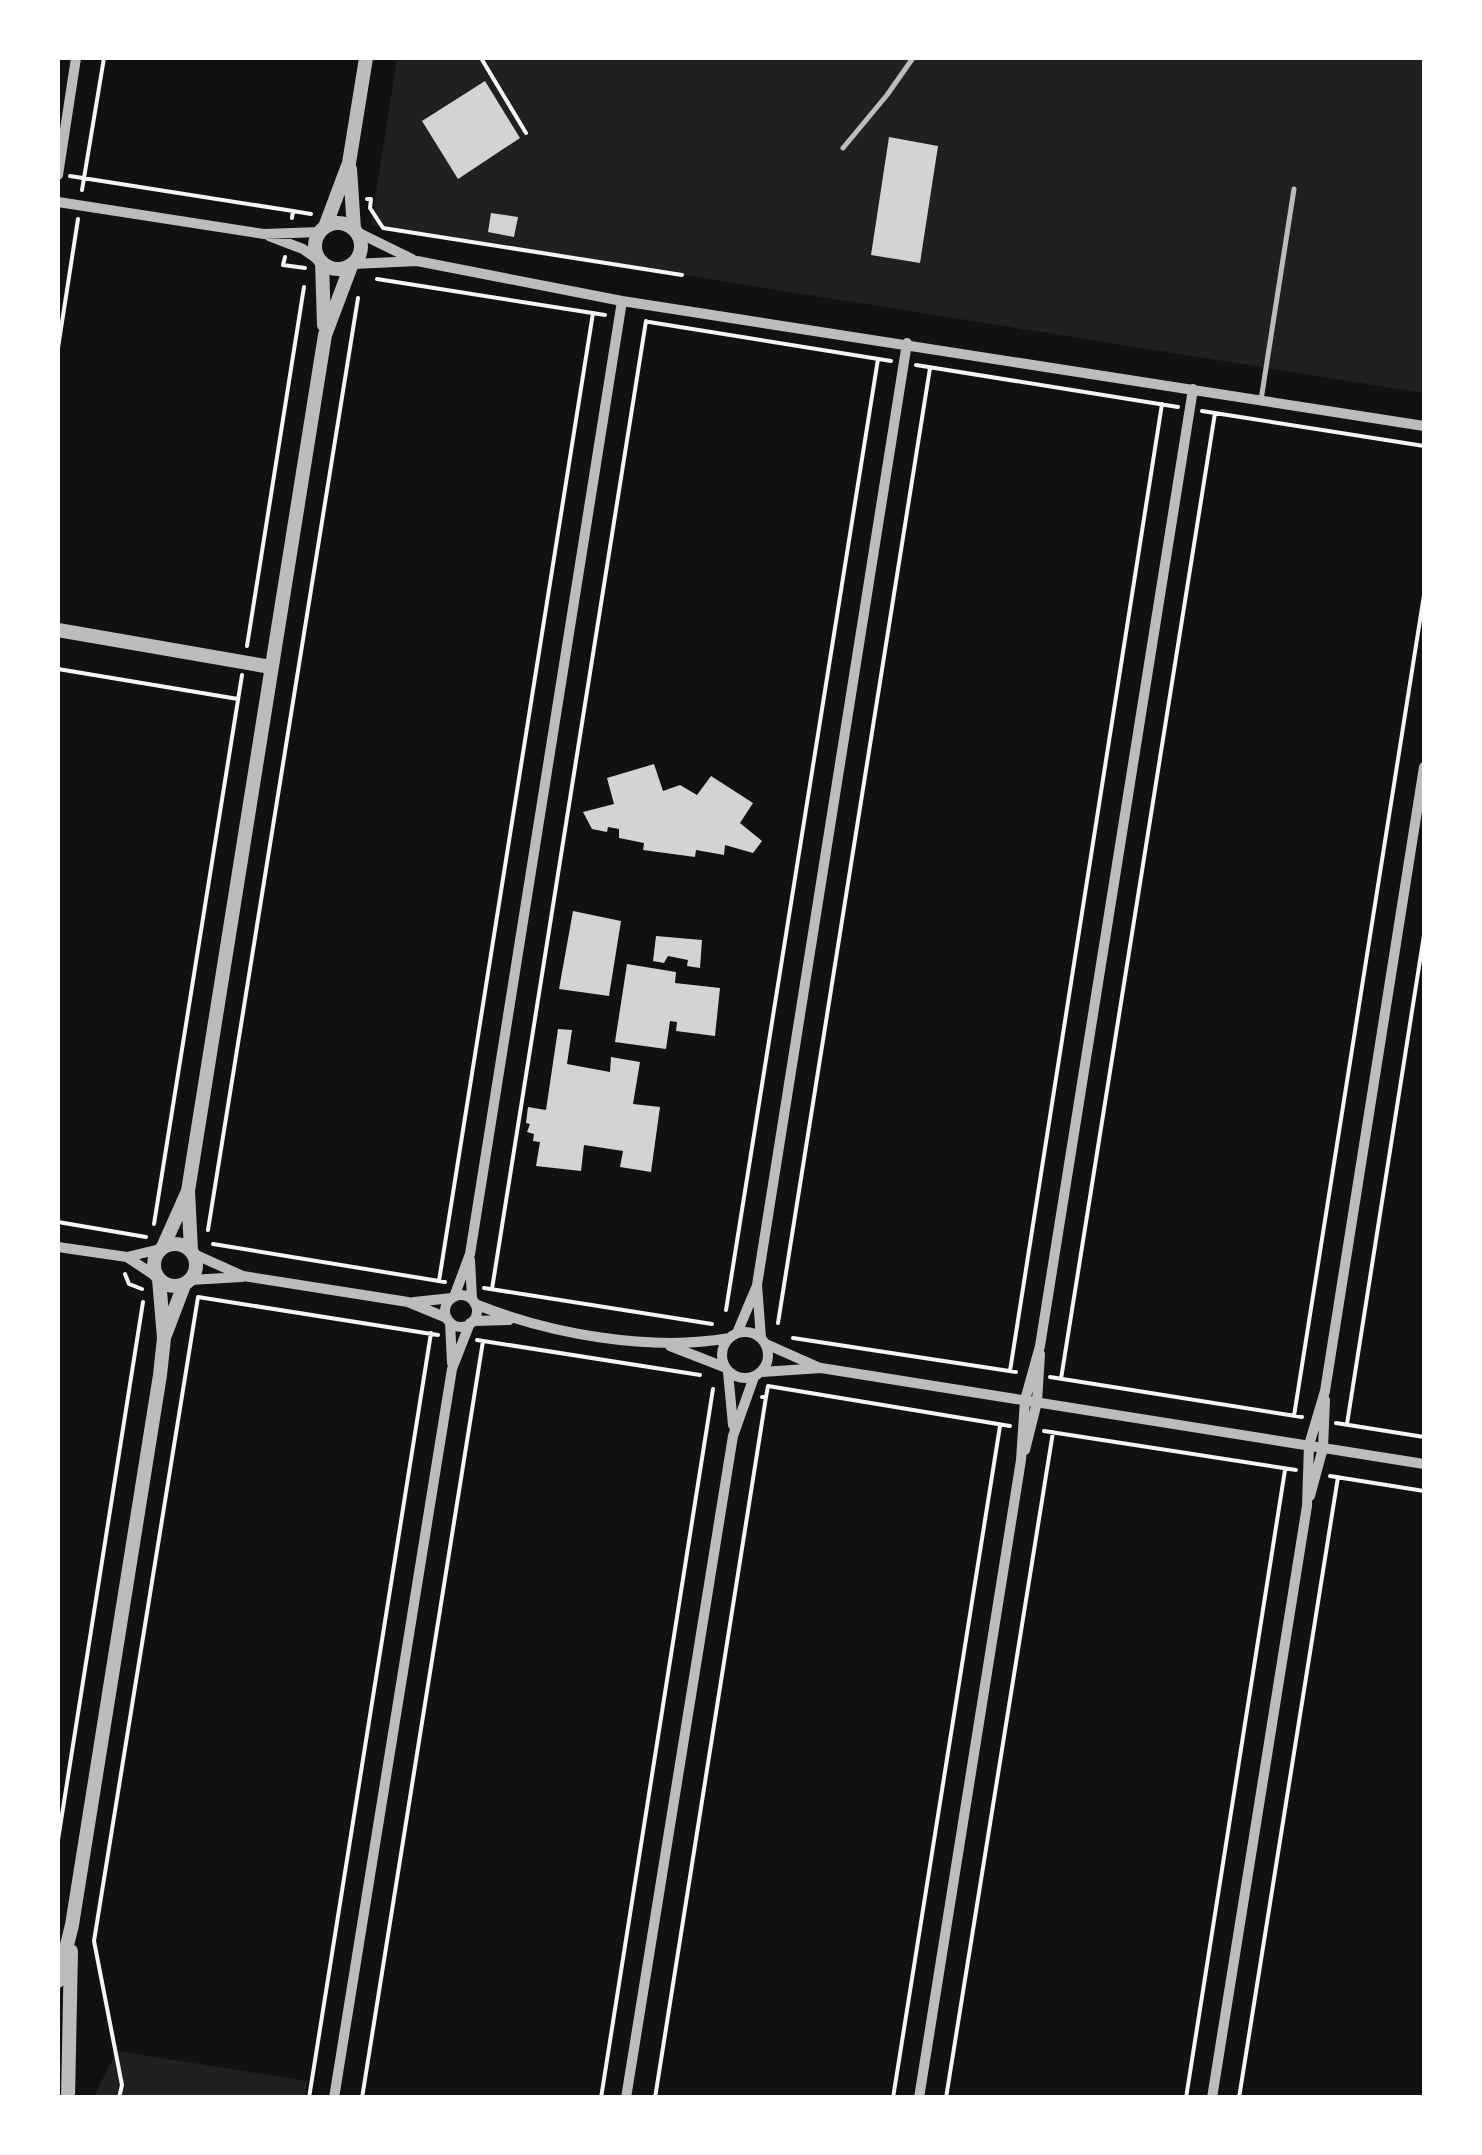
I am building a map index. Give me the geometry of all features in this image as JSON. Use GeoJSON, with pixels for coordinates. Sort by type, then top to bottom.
{"type":"FeatureCollection","features":[{"type":"Feature","properties":{"kind":"street"},"geometry":{"type":"LineString","coordinates":[[58,174],[76,58]]}},
{"type":"Feature","properties":{"kind":"street"},"geometry":{"type":"LineString","coordinates":[[325,335],[321,262],[315,243],[349,163],[366,58]]}},
{"type":"Feature","properties":{"kind":"street"},"geometry":{"type":"LineString","coordinates":[[68,2098],[64,2011],[72,1925],[164,1338],[196,1268],[188,1190],[325,335],[362,245],[355,230],[349,163]]}},
{"type":"Feature","properties":{"kind":"street"},"geometry":{"type":"LineString","coordinates":[[58,202],[264,234],[302,249],[332,268],[418,261],[622,300],[1424,426]]}},
{"type":"Feature","properties":{"kind":"street"},"geometry":{"type":"LineString","coordinates":[[264,234],[323,229],[337,223],[418,261]]}},
{"type":"Feature","properties":{"kind":"street"},"geometry":{"type":"LineString","coordinates":[[334,2098],[452,1369],[456,1338],[445,1309],[465,1285],[622,300]]}},
{"type":"Feature","properties":{"kind":"street"},"geometry":{"type":"LineString","coordinates":[[626,2098],[734,1436],[768,1359],[758,1285],[907,343]]}},
{"type":"Feature","properties":{"kind":"street"},"geometry":{"type":"LineString","coordinates":[[919,2098],[1193,389]]}},
{"type":"Feature","properties":{"kind":"street"},"geometry":{"type":"LineString","coordinates":[[58,630],[271,667]]}},
{"type":"Feature","properties":{"kind":"street"},"geometry":{"type":"LineString","coordinates":[[58,639],[237,661]]}},
{"type":"Feature","properties":{"kind":"street"},"geometry":{"type":"LineString","coordinates":[[1212,2098],[1307,1506],[1323,1448],[1325,1390],[1424,767]]}},
{"type":"Feature","properties":{"kind":"street"},"geometry":{"type":"LineString","coordinates":[[164,1338],[154,1262],[188,1190]]}},
{"type":"Feature","properties":{"kind":"street"},"geometry":{"type":"LineString","coordinates":[[58,1246],[127,1257],[174,1243],[244,1276]]}},
{"type":"Feature","properties":{"kind":"street"},"geometry":{"type":"LineString","coordinates":[[127,1257],[170,1286],[244,1276],[408,1302],[463,1295],[515,1320],[556,1330],[663,1343],[750,1332],[821,1368]]}},
{"type":"Feature","properties":{"kind":"street"},"geometry":{"type":"LineString","coordinates":[[456,1338],[477,1313],[465,1285]]}},
{"type":"Feature","properties":{"kind":"street"},"geometry":{"type":"LineString","coordinates":[[734,1436],[722,1348],[733,1336],[758,1285]]}},
{"type":"Feature","properties":{"kind":"street"},"geometry":{"type":"LineString","coordinates":[[408,1302],[458,1326],[515,1320]]}},
{"type":"Feature","properties":{"kind":"street"},"geometry":{"type":"LineString","coordinates":[[663,1343],[740,1378],[821,1368],[1424,1464]]}},
{"type":"Feature","properties":{"kind":"street"},"geometry":{"type":"LineString","coordinates":[[1307,1506],[1309,1445],[1321,1420]]}},
{"type":"Feature","properties":{"kind":"street"},"geometry":{"type":"LineString","coordinates":[[58,1982],[72,1925]]}},
{"type":"Feature","properties":{"kind":"lane"},"geometry":{"type":"LineString","coordinates":[[843,148],[913,58]]}},
{"type":"Feature","properties":{"kind":"lane"},"geometry":{"type":"LineString","coordinates":[[1261,400],[1294,189]]}},
{"type":"Feature","properties":{"kind":"path"},"geometry":{"type":"LineString","coordinates":[[481,58],[526,134]]}},
{"type":"Feature","properties":{"kind":"path"},"geometry":{"type":"LineString","coordinates":[[58,174],[292,211]]}},
{"type":"Feature","properties":{"kind":"path"},"geometry":{"type":"LineString","coordinates":[[58,1222],[152,1238],[238,699],[237,661],[304,287]]}},
{"type":"Feature","properties":{"kind":"path"},"geometry":{"type":"LineString","coordinates":[[358,298],[206,1244],[723,1326],[878,359]]}},
{"type":"Feature","properties":{"kind":"path"},"geometry":{"type":"LineString","coordinates":[[439,1282],[593,313]]}},
{"type":"Feature","properties":{"kind":"path"},"geometry":{"type":"LineString","coordinates":[[492,1289],[646,322]]}},
{"type":"Feature","properties":{"kind":"path"},"geometry":{"type":"LineString","coordinates":[[930,368],[776,1336],[1424,1437]]}},
{"type":"Feature","properties":{"kind":"path"},"geometry":{"type":"LineString","coordinates":[[1010,1371],[1162,404]]}},
{"type":"Feature","properties":{"kind":"path"},"geometry":{"type":"LineString","coordinates":[[1062,1379],[1216,413]]}},
{"type":"Feature","properties":{"kind":"path"},"geometry":{"type":"LineString","coordinates":[[1294,1416],[1424,595]]}},
{"type":"Feature","properties":{"kind":"path"},"geometry":{"type":"LineString","coordinates":[[58,669],[238,699]]}},
{"type":"Feature","properties":{"kind":"path"},"geometry":{"type":"LineString","coordinates":[[1346,1424],[1424,935]]}},
{"type":"Feature","properties":{"kind":"path"},"geometry":{"type":"LineString","coordinates":[[58,1840],[145,1291],[125,1279],[132,1235]]}},
{"type":"Feature","properties":{"kind":"path"},"geometry":{"type":"LineString","coordinates":[[122,2098],[94,1941],[198,1296],[704,1376]]}},
{"type":"Feature","properties":{"kind":"path"},"geometry":{"type":"LineString","coordinates":[[309,2098],[431,1333]]}},
{"type":"Feature","properties":{"kind":"path"},"geometry":{"type":"LineString","coordinates":[[362,2098],[483,1341]]}},
{"type":"Feature","properties":{"kind":"path"},"geometry":{"type":"LineString","coordinates":[[600,2098],[713,1389]]}},
{"type":"Feature","properties":{"kind":"path"},"geometry":{"type":"LineString","coordinates":[[656,2098],[766,1397]]}},
{"type":"Feature","properties":{"kind":"path"},"geometry":{"type":"LineString","coordinates":[[893,2098],[1000,1424]]}},
{"type":"Feature","properties":{"kind":"path"},"geometry":{"type":"LineString","coordinates":[[946,2098],[1053,1432]]}},
{"type":"Feature","properties":{"kind":"path"},"geometry":{"type":"LineString","coordinates":[[1186,2098],[1285,1468]]}},
{"type":"Feature","properties":{"kind":"path"},"geometry":{"type":"LineString","coordinates":[[1239,2098],[1338,1477]]}},
{"type":"Feature","properties":{"kind":"shaded area"},"geometry":{"type":"Polygon","coordinates":[[[397,58],[1424,58],[1424,393],[371,225],[397,58]]]}},
{"type":"Feature","properties":{"kind":"shaded area"},"geometry":{"type":"Polygon","coordinates":[[[117,2051],[307,2081],[305,2097],[93,2098],[117,2051]]]}},
{"type":"Feature","properties":{"kind":"building"},"geometry":{"type":"Polygon","coordinates":[[[485,81],[520,138],[458,179],[422,121],[485,81]]]}},
{"type":"Feature","properties":{"kind":"building"},"geometry":{"type":"Polygon","coordinates":[[[889,137],[938,146],[920,263],[871,255],[889,137]]]}},
{"type":"Feature","properties":{"kind":"building"},"geometry":{"type":"Polygon","coordinates":[[[491,213],[518,217],[514,237],[488,232],[491,213]]]}},
{"type":"Feature","properties":{"kind":"building"},"geometry":{"type":"Polygon","coordinates":[[[654,764],[663,791],[680,785],[697,795],[711,776],[753,803],[740,823],[762,841],[753,853],[725,845],[724,855],[696,850],[695,857],[643,850],[644,843],[619,838],[619,829],[592,829],[583,812],[614,804],[607,778],[654,764]]]}},
{"type":"Feature","properties":{"kind":"building"},"geometry":{"type":"Polygon","coordinates":[[[573,911],[621,921],[609,996],[559,989],[573,911]]]}},
{"type":"Feature","properties":{"kind":"building"},"geometry":{"type":"Polygon","coordinates":[[[656,936],[702,940],[700,968],[687,966],[688,960],[668,956],[664,963],[653,961],[656,936]]]}},
{"type":"Feature","properties":{"kind":"building"},"geometry":{"type":"Polygon","coordinates":[[[627,964],[676,972],[675,983],[720,988],[715,1036],[676,1031],[677,1022],[670,1021],[666,1049],[615,1042],[627,964]]]}},
{"type":"Feature","properties":{"kind":"building"},"geometry":{"type":"Polygon","coordinates":[[[558,1029],[572,1030],[567,1064],[610,1072],[611,1057],[640,1062],[633,1104],[660,1107],[651,1172],[620,1167],[623,1151],[584,1145],[581,1171],[536,1166],[540,1142],[533,1141],[534,1134],[527,1132],[528,1107],[546,1110],[558,1029]]]}}]}
